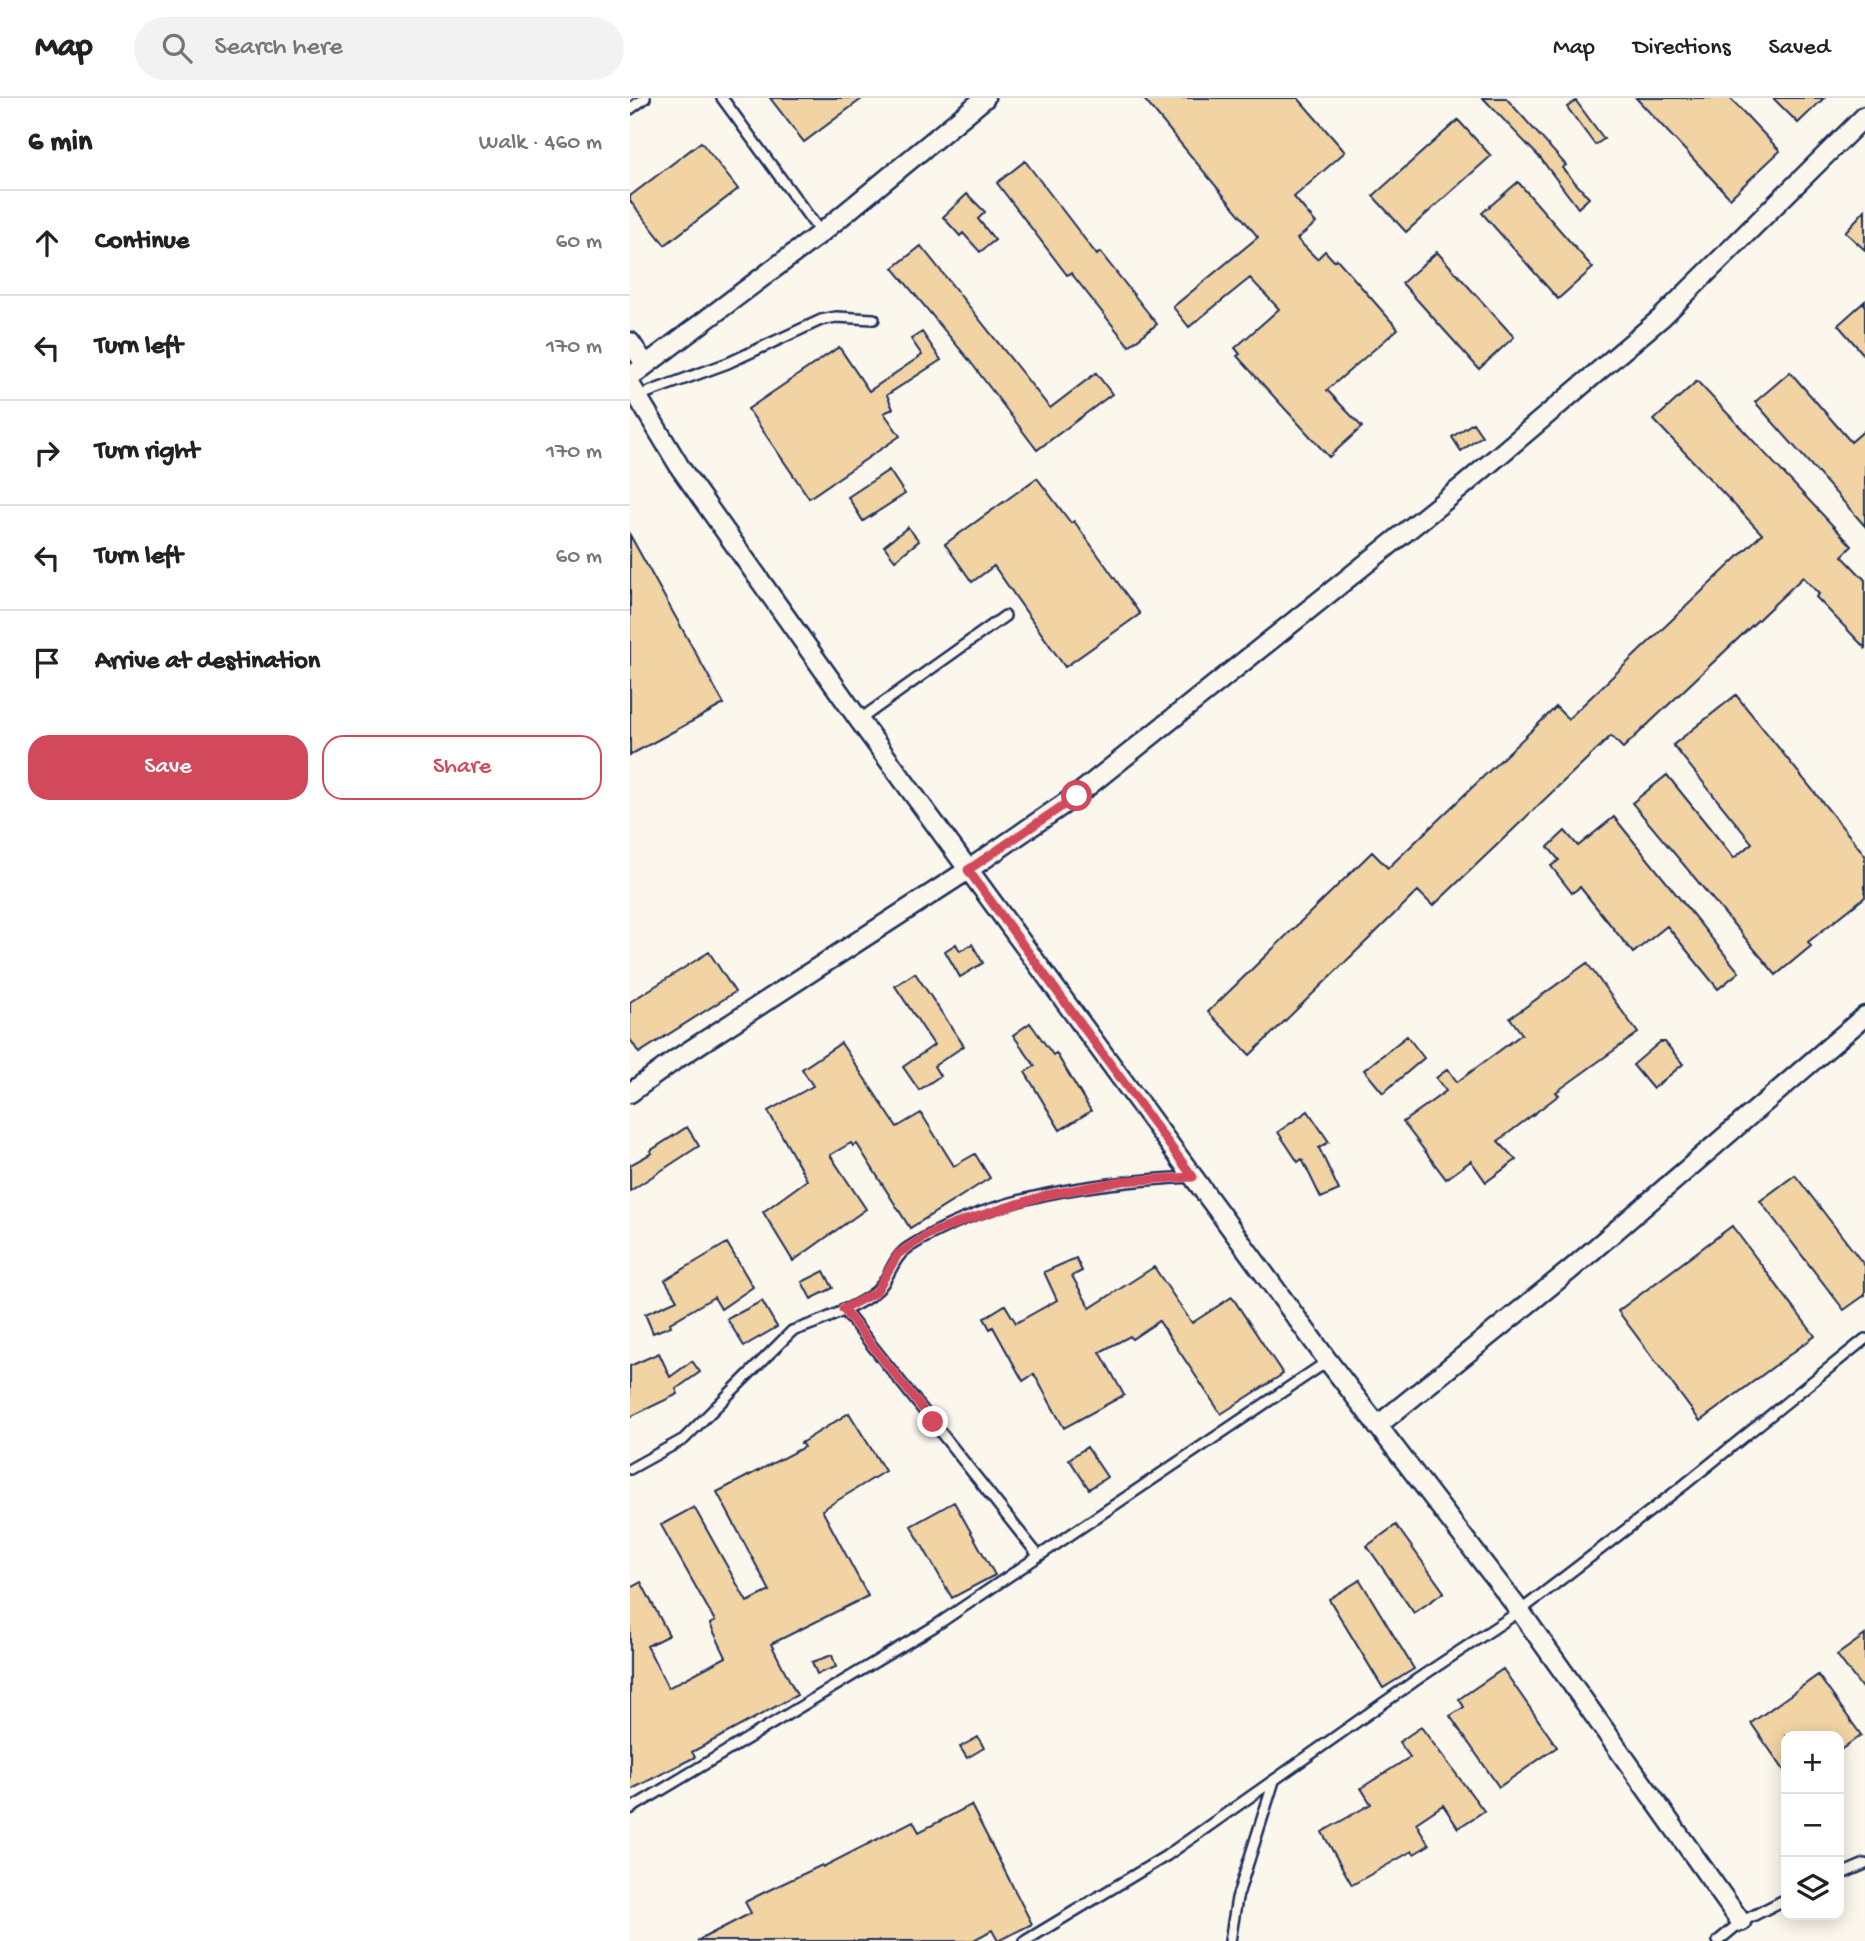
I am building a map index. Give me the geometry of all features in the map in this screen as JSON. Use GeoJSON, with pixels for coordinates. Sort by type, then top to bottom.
{"type":"FeatureCollection","features":[{"type":"Feature","properties":{"kind":"street"},"geometry":{"type":"LineString","coordinates":[[630,377],[821,233],[985,98]]}},
{"type":"Feature","properties":{"kind":"street"},"geometry":{"type":"LineString","coordinates":[[630,1093],[675,1060],[1077,796],[1463,486],[1661,318],[1865,116]]}},
{"type":"Feature","properties":{"kind":"street"},"geometry":{"type":"LineString","coordinates":[[630,342],[646,365]]}},
{"type":"Feature","properties":{"kind":"street"},"geometry":{"type":"LineString","coordinates":[[634,390],[681,469],[859,720],[1328,1361],[1520,1611],[1741,1922]]}},
{"type":"Feature","properties":{"kind":"street"},"geometry":{"type":"LineString","coordinates":[[1377,1426],[1570,1270],[1865,1016]]}},
{"type":"Feature","properties":{"kind":"lane"},"geometry":{"type":"LineString","coordinates":[[630,108],[645,98]]}},
{"type":"Feature","properties":{"kind":"lane"},"geometry":{"type":"LineString","coordinates":[[722,98],[821,233]]}},
{"type":"Feature","properties":{"kind":"lane"},"geometry":{"type":"LineString","coordinates":[[634,390],[728,363],[821,320],[836,317],[874,319]]}},
{"type":"Feature","properties":{"kind":"lane"},"geometry":{"type":"LineString","coordinates":[[859,720],[1005,616]]}},
{"type":"Feature","properties":{"kind":"lane"},"geometry":{"type":"LineString","coordinates":[[630,1469],[684,1439],[792,1331],[816,1323],[876,1292],[898,1254],[929,1234],[1046,1195],[1122,1181],[1193,1177]]}},
{"type":"Feature","properties":{"kind":"lane"},"geometry":{"type":"LineString","coordinates":[[843,1309],[1038,1555]]}},
{"type":"Feature","properties":{"kind":"lane"},"geometry":{"type":"LineString","coordinates":[[1026,1941],[1166,1856],[1520,1611],[1684,1485],[1865,1339]]}},
{"type":"Feature","properties":{"kind":"lane"},"geometry":{"type":"LineString","coordinates":[[630,1809],[935,1626],[1328,1361]]}},
{"type":"Feature","properties":{"kind":"lane"},"geometry":{"type":"LineString","coordinates":[[1230,1941],[1237,1898],[1274,1780]]}},
{"type":"Feature","properties":{"kind":"lane"},"geometry":{"type":"LineString","coordinates":[[1844,1873],[1865,1864]]}},
{"type":"Feature","properties":{"kind":"lane"},"geometry":{"type":"LineString","coordinates":[[1718,1941],[1741,1922],[1781,1902]]}},
{"type":"Feature","properties":{"kind":"building"},"geometry":{"type":"Polygon","coordinates":[[[770,98],[863,98],[804,142],[770,98]]]}},
{"type":"Feature","properties":{"kind":"building"},"geometry":{"type":"Polygon","coordinates":[[[1143,98],[1298,98],[1345,152],[1294,197],[1316,223],[1297,239],[1317,259],[1325,251],[1334,261],[1337,259],[1398,329],[1327,390],[1362,427],[1329,457],[1237,356],[1240,354],[1235,348],[1279,309],[1250,278],[1189,327],[1173,307],[1258,237],[1143,98]]]}},
{"type":"Feature","properties":{"kind":"building"},"geometry":{"type":"Polygon","coordinates":[[[1483,98],[1506,98],[1566,165],[1562,168],[1589,198],[1578,208],[1541,159],[1483,98]]]}},
{"type":"Feature","properties":{"kind":"building"},"geometry":{"type":"Polygon","coordinates":[[[1636,98],[1730,98],[1780,151],[1730,198],[1636,98]]]}},
{"type":"Feature","properties":{"kind":"building"},"geometry":{"type":"Polygon","coordinates":[[[1773,98],[1824,98],[1798,123],[1773,98]]]}},
{"type":"Feature","properties":{"kind":"building"},"geometry":{"type":"Polygon","coordinates":[[[1576,101],[1604,139],[1595,145],[1567,107],[1576,101]]]}},
{"type":"Feature","properties":{"kind":"building"},"geometry":{"type":"Polygon","coordinates":[[[1458,120],[1491,156],[1406,232],[1373,196],[1458,120]]]}},
{"type":"Feature","properties":{"kind":"building"},"geometry":{"type":"Polygon","coordinates":[[[701,142],[738,189],[665,245],[630,201],[630,196],[701,142]]]}},
{"type":"Feature","properties":{"kind":"building"},"geometry":{"type":"Polygon","coordinates":[[[1025,161],[1097,255],[1100,252],[1157,324],[1129,346],[1071,273],[1067,275],[997,183],[1025,161]]]}},
{"type":"Feature","properties":{"kind":"building"},"geometry":{"type":"Polygon","coordinates":[[[1518,182],[1593,268],[1558,299],[1482,213],[1518,182]]]}},
{"type":"Feature","properties":{"kind":"building"},"geometry":{"type":"Polygon","coordinates":[[[967,194],[985,212],[978,219],[995,240],[980,252],[963,233],[960,236],[943,217],[967,194]]]}},
{"type":"Feature","properties":{"kind":"building"},"geometry":{"type":"Polygon","coordinates":[[[1865,210],[1865,250],[1845,232],[1865,210]]]}},
{"type":"Feature","properties":{"kind":"building"},"geometry":{"type":"Polygon","coordinates":[[[921,246],[1050,408],[1096,373],[1112,394],[1037,450],[969,360],[893,268],[921,246]]]}},
{"type":"Feature","properties":{"kind":"building"},"geometry":{"type":"Polygon","coordinates":[[[1437,252],[1514,337],[1479,369],[1402,283],[1437,252]]]}},
{"type":"Feature","properties":{"kind":"building"},"geometry":{"type":"Polygon","coordinates":[[[1865,301],[1865,356],[1838,325],[1865,301]]]}},
{"type":"Feature","properties":{"kind":"building"},"geometry":{"type":"Polygon","coordinates":[[[922,332],[941,360],[887,395],[893,409],[884,413],[900,436],[809,498],[748,409],[839,347],[869,391],[922,355],[911,339],[922,332]]]}},
{"type":"Feature","properties":{"kind":"building"},"geometry":{"type":"Polygon","coordinates":[[[1790,372],[1851,442],[1865,430],[1865,526],[1755,402],[1790,372]]]}},
{"type":"Feature","properties":{"kind":"building"},"geometry":{"type":"Polygon","coordinates":[[[1697,381],[1852,546],[1842,556],[1865,580],[1865,648],[1816,597],[1819,594],[1803,577],[1623,748],[1611,736],[1433,906],[1418,891],[1250,1055],[1208,1012],[1372,852],[1388,868],[1556,707],[1568,719],[1762,534],[1654,420],[1697,381]]]}},
{"type":"Feature","properties":{"kind":"building"},"geometry":{"type":"Polygon","coordinates":[[[1473,423],[1482,436],[1461,451],[1452,437],[1473,423]]]}},
{"type":"Feature","properties":{"kind":"building"},"geometry":{"type":"Polygon","coordinates":[[[889,470],[905,494],[863,521],[848,497],[889,470]]]}},
{"type":"Feature","properties":{"kind":"building"},"geometry":{"type":"Polygon","coordinates":[[[1037,478],[1071,523],[1074,521],[1140,614],[1065,667],[994,566],[972,582],[945,544],[1037,478]]]}},
{"type":"Feature","properties":{"kind":"building"},"geometry":{"type":"Polygon","coordinates":[[[908,527],[919,541],[895,560],[884,546],[908,527]]]}},
{"type":"Feature","properties":{"kind":"building"},"geometry":{"type":"Polygon","coordinates":[[[630,535],[724,704],[630,755],[630,535]]]}},
{"type":"Feature","properties":{"kind":"building"},"geometry":{"type":"Polygon","coordinates":[[[1736,695],[1865,855],[1865,897],[1808,942],[1811,946],[1776,975],[1632,803],[1667,775],[1734,858],[1752,843],[1673,745],[1736,695]]]}},
{"type":"Feature","properties":{"kind":"building"},"geometry":{"type":"Polygon","coordinates":[[[1614,817],[1739,972],[1718,989],[1667,926],[1633,953],[1580,887],[1572,893],[1551,866],[1559,860],[1548,847],[1565,831],[1578,846],[1614,817]]]}},
{"type":"Feature","properties":{"kind":"building"},"geometry":{"type":"Polygon","coordinates":[[[956,944],[960,951],[972,944],[983,963],[960,977],[945,951],[956,944]]]}},
{"type":"Feature","properties":{"kind":"building"},"geometry":{"type":"Polygon","coordinates":[[[709,952],[735,992],[639,1053],[630,1039],[630,1002],[709,952]]]}},
{"type":"Feature","properties":{"kind":"building"},"geometry":{"type":"Polygon","coordinates":[[[1587,963],[1638,1033],[1556,1092],[1559,1095],[1498,1141],[1516,1160],[1486,1182],[1471,1161],[1446,1179],[1403,1122],[1446,1091],[1436,1078],[1448,1069],[1457,1082],[1522,1034],[1510,1018],[1587,963]]]}},
{"type":"Feature","properties":{"kind":"building"},"geometry":{"type":"Polygon","coordinates":[[[915,973],[964,1046],[934,1066],[940,1076],[919,1090],[903,1067],[934,1045],[895,986],[915,973]]]}},
{"type":"Feature","properties":{"kind":"building"},"geometry":{"type":"Polygon","coordinates":[[[1030,1023],[1053,1055],[1056,1053],[1091,1111],[1060,1130],[1025,1072],[1035,1066],[1013,1035],[1030,1023]]]}},
{"type":"Feature","properties":{"kind":"building"},"geometry":{"type":"Polygon","coordinates":[[[1407,1036],[1424,1058],[1383,1093],[1364,1070],[1407,1036]]]}},
{"type":"Feature","properties":{"kind":"building"},"geometry":{"type":"Polygon","coordinates":[[[1660,1042],[1665,1042],[1683,1064],[1653,1089],[1633,1065],[1660,1042]]]}},
{"type":"Feature","properties":{"kind":"building"},"geometry":{"type":"Polygon","coordinates":[[[841,1043],[897,1127],[921,1113],[954,1166],[975,1154],[990,1178],[910,1228],[857,1144],[853,1146],[851,1143],[830,1155],[866,1209],[793,1261],[763,1212],[807,1180],[768,1111],[813,1086],[802,1069],[841,1043]]]}},
{"type":"Feature","properties":{"kind":"building"},"geometry":{"type":"Polygon","coordinates":[[[1308,1111],[1329,1142],[1319,1148],[1339,1190],[1321,1198],[1302,1159],[1298,1162],[1278,1132],[1308,1111]]]}},
{"type":"Feature","properties":{"kind":"building"},"geometry":{"type":"Polygon","coordinates":[[[687,1127],[699,1146],[630,1191],[630,1165],[652,1153],[650,1151],[687,1127]]]}},
{"type":"Feature","properties":{"kind":"building"},"geometry":{"type":"Polygon","coordinates":[[[1795,1175],[1865,1266],[1865,1295],[1844,1310],[1760,1201],[1795,1175]]]}},
{"type":"Feature","properties":{"kind":"building"},"geometry":{"type":"Polygon","coordinates":[[[1732,1226],[1815,1336],[1700,1421],[1618,1311],[1732,1226]]]}},
{"type":"Feature","properties":{"kind":"building"},"geometry":{"type":"Polygon","coordinates":[[[727,1243],[753,1287],[721,1309],[714,1297],[670,1323],[671,1326],[653,1333],[645,1314],[677,1300],[665,1280],[727,1243]]]}},
{"type":"Feature","properties":{"kind":"building"},"geometry":{"type":"Polygon","coordinates":[[[1076,1258],[1082,1271],[1072,1276],[1090,1308],[1154,1267],[1192,1323],[1232,1297],[1283,1374],[1221,1414],[1159,1321],[1132,1339],[1130,1336],[1100,1352],[1124,1395],[1064,1428],[1034,1374],[1023,1381],[993,1327],[990,1329],[984,1318],[1005,1305],[1016,1323],[1057,1300],[1044,1272],[1076,1258]]]}},
{"type":"Feature","properties":{"kind":"building"},"geometry":{"type":"Polygon","coordinates":[[[824,1271],[833,1288],[811,1299],[802,1282],[824,1271]]]}},
{"type":"Feature","properties":{"kind":"building"},"geometry":{"type":"Polygon","coordinates":[[[762,1301],[777,1327],[744,1346],[727,1319],[762,1301]]]}},
{"type":"Feature","properties":{"kind":"building"},"geometry":{"type":"Polygon","coordinates":[[[659,1353],[670,1377],[692,1361],[700,1372],[676,1389],[678,1394],[630,1417],[630,1366],[659,1353]]]}},
{"type":"Feature","properties":{"kind":"building"},"geometry":{"type":"Polygon","coordinates":[[[849,1413],[885,1471],[822,1510],[868,1596],[771,1644],[797,1695],[692,1752],[695,1757],[630,1790],[630,1588],[641,1582],[669,1635],[647,1646],[668,1688],[726,1657],[710,1624],[715,1621],[661,1525],[694,1507],[747,1602],[770,1591],[717,1492],[804,1447],[801,1443],[849,1413]]]}},
{"type":"Feature","properties":{"kind":"building"},"geometry":{"type":"Polygon","coordinates":[[[1087,1447],[1107,1477],[1089,1489],[1069,1459],[1087,1447]]]}},
{"type":"Feature","properties":{"kind":"building"},"geometry":{"type":"Polygon","coordinates":[[[954,1502],[995,1575],[952,1598],[911,1526],[954,1502]]]}},
{"type":"Feature","properties":{"kind":"building"},"geometry":{"type":"Polygon","coordinates":[[[1396,1525],[1444,1592],[1414,1613],[1367,1546],[1396,1525]]]}},
{"type":"Feature","properties":{"kind":"building"},"geometry":{"type":"Polygon","coordinates":[[[1360,1580],[1414,1669],[1383,1688],[1329,1599],[1360,1580]]]}},
{"type":"Feature","properties":{"kind":"building"},"geometry":{"type":"Polygon","coordinates":[[[1865,1635],[1865,1692],[1837,1655],[1865,1635]]]}},
{"type":"Feature","properties":{"kind":"building"},"geometry":{"type":"Polygon","coordinates":[[[832,1655],[836,1667],[817,1674],[812,1662],[832,1655]]]}},
{"type":"Feature","properties":{"kind":"building"},"geometry":{"type":"Polygon","coordinates":[[[1503,1669],[1557,1747],[1499,1787],[1450,1716],[1464,1707],[1459,1699],[1503,1669]]]}},
{"type":"Feature","properties":{"kind":"building"},"geometry":{"type":"Polygon","coordinates":[[[1818,1675],[1861,1735],[1844,1747],[1844,1731],[1781,1731],[1781,1766],[1751,1723],[1818,1675]]]}},
{"type":"Feature","properties":{"kind":"building"},"geometry":{"type":"Polygon","coordinates":[[[1421,1727],[1484,1811],[1458,1828],[1443,1805],[1416,1823],[1429,1845],[1414,1854],[1412,1851],[1352,1885],[1322,1832],[1371,1804],[1361,1788],[1410,1757],[1399,1742],[1421,1727]]]}},
{"type":"Feature","properties":{"kind":"building"},"geometry":{"type":"Polygon","coordinates":[[[978,1737],[984,1748],[967,1758],[960,1747],[978,1737]]]}},
{"type":"Feature","properties":{"kind":"building"},"geometry":{"type":"Polygon","coordinates":[[[971,1805],[1032,1924],[998,1941],[992,1930],[972,1941],[697,1941],[751,1913],[745,1902],[765,1892],[822,1865],[823,1867],[913,1821],[919,1832],[971,1805]]]}},
{"type":"Feature","properties":{"kind":"route"},"geometry":{"type":"LineString","coordinates":[[933,1422],[843,1309],[876,1292],[898,1254],[929,1234],[1008,1205],[1046,1195],[1122,1181],[1193,1177],[968,870],[1077,796]]}}]}
